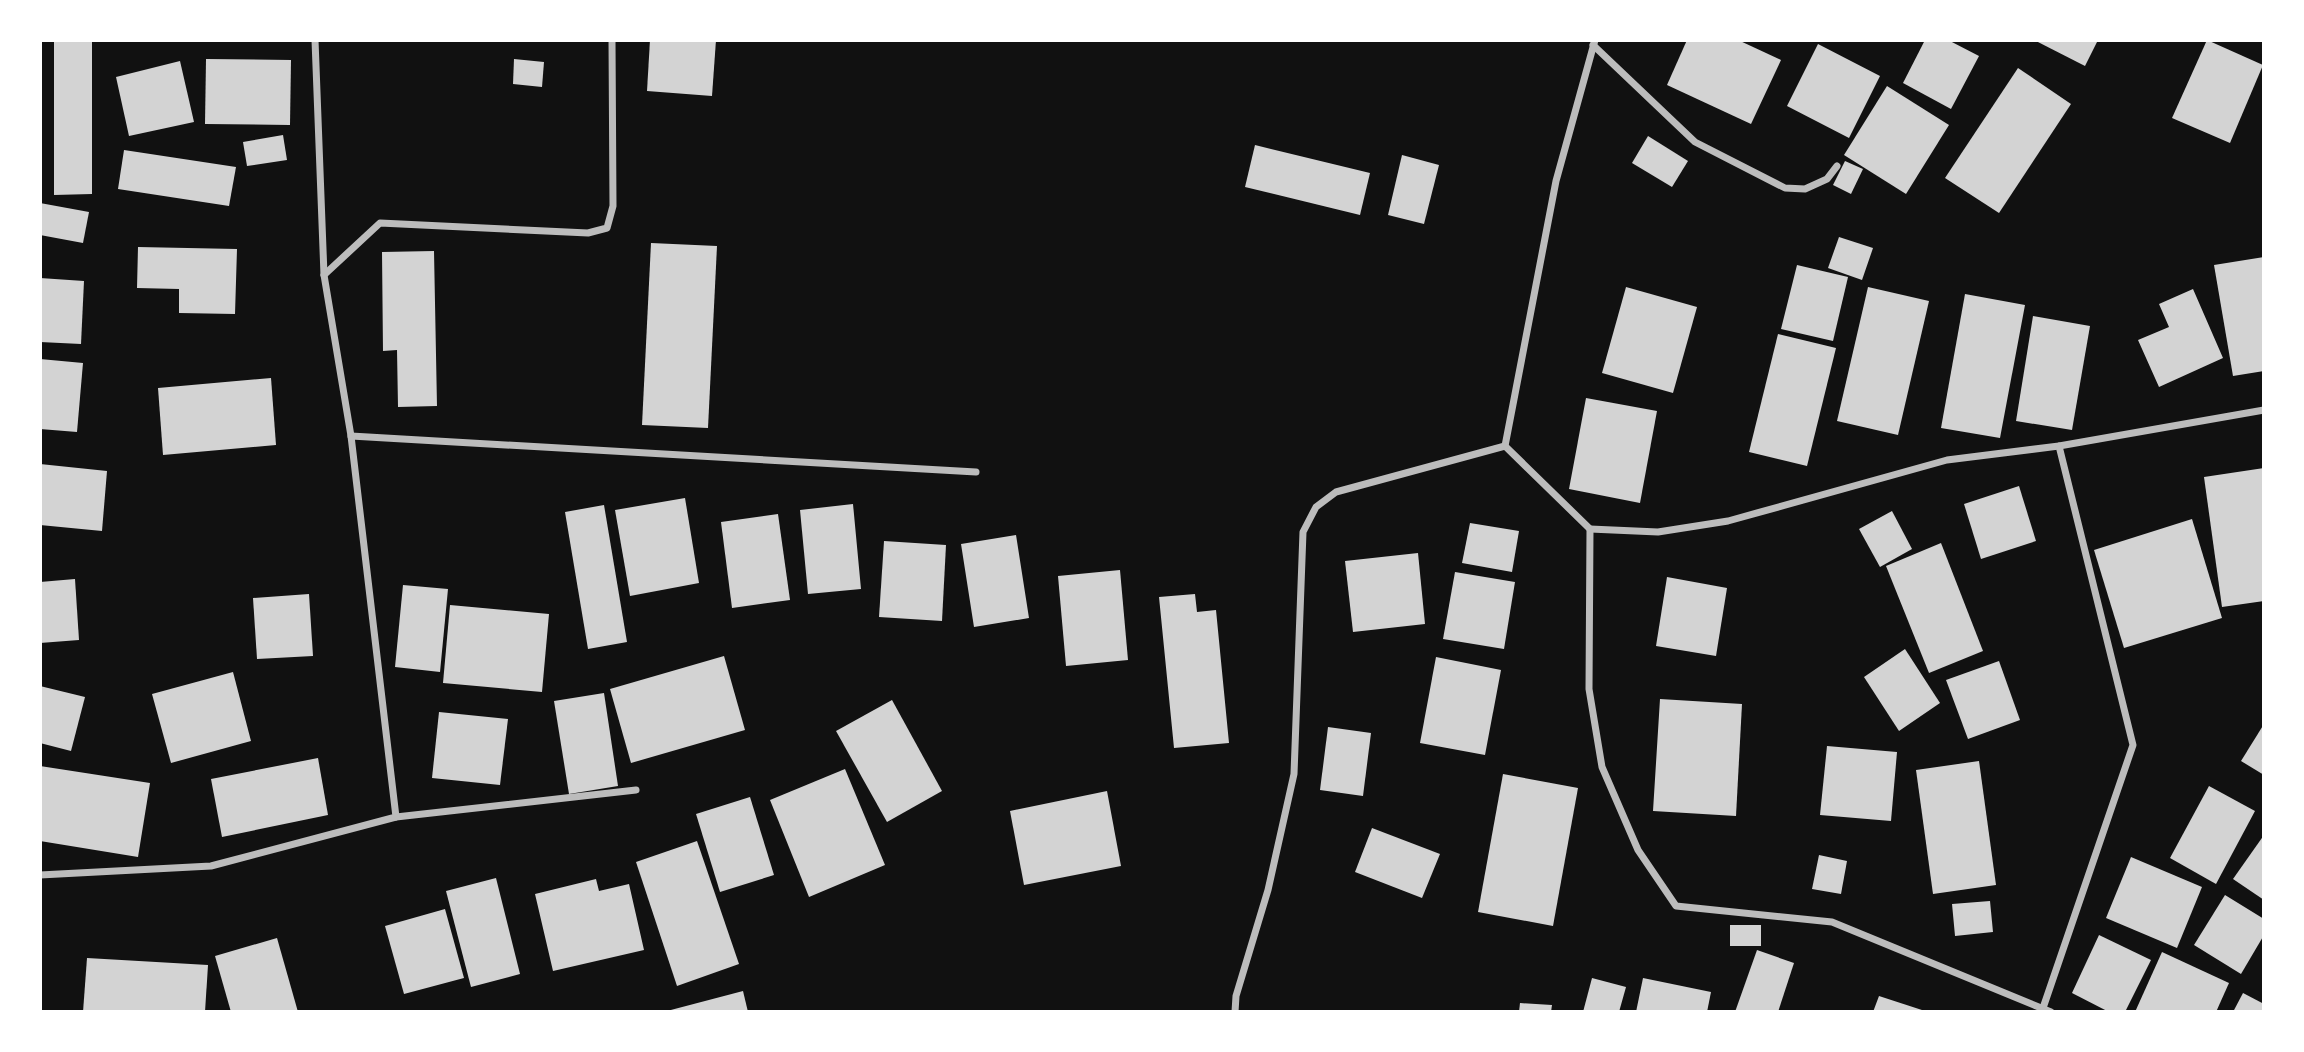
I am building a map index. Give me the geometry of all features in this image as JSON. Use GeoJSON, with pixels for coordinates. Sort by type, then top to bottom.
{"type":"FeatureCollection","features":[{"type":"Feature","properties":{"kind":"street"},"geometry":{"type":"LineString","coordinates":[[315,40],[324,275],[351,436],[396,817]]}},
{"type":"Feature","properties":{"kind":"street"},"geometry":{"type":"LineString","coordinates":[[324,275],[380,223],[589,233],[607,228],[613,206],[612,40]]}},
{"type":"Feature","properties":{"kind":"street"},"geometry":{"type":"LineString","coordinates":[[1505,446],[1556,181],[1594,43],[1695,142],[1785,188],[1805,188],[1816,184],[1827,179],[1837,166]]}},
{"type":"Feature","properties":{"kind":"street"},"geometry":{"type":"LineString","coordinates":[[1505,446],[1590,528],[1658,532],[1728,521],[1947,460],[2059,446],[2264,410]]}},
{"type":"Feature","properties":{"kind":"street"},"geometry":{"type":"LineString","coordinates":[[351,436],[976,472]]}},
{"type":"Feature","properties":{"kind":"street"},"geometry":{"type":"LineString","coordinates":[[1235,1012],[1236,996],[1268,890],[1294,774],[1303,532],[1315,507],[1336,492],[1505,446]]}},
{"type":"Feature","properties":{"kind":"street"},"geometry":{"type":"LineString","coordinates":[[1590,528],[1589,689],[1602,767],[1638,850],[1676,906],[1832,922],[2047,1010],[2133,745],[2059,446]]}},
{"type":"Feature","properties":{"kind":"street"},"geometry":{"type":"LineString","coordinates":[[40,875],[211,866],[396,817],[636,790]]}},
{"type":"Feature","properties":{"kind":"building"},"geometry":{"type":"Polygon","coordinates":[[[650,40],[716,40],[712,96],[647,91],[650,40]]]}},
{"type":"Feature","properties":{"kind":"building"},"geometry":{"type":"Polygon","coordinates":[[[1687,40],[1738,40],[1781,60],[1751,124],[1667,85],[1687,40]]]}},
{"type":"Feature","properties":{"kind":"building"},"geometry":{"type":"Polygon","coordinates":[[[1925,40],[1948,40],[1979,56],[1951,109],[1903,83],[1925,40]]]}},
{"type":"Feature","properties":{"kind":"building"},"geometry":{"type":"Polygon","coordinates":[[[2034,40],[2098,40],[2085,66],[2034,40]]]}},
{"type":"Feature","properties":{"kind":"building"},"geometry":{"type":"Polygon","coordinates":[[[2207,40],[2263,65],[2230,143],[2172,118],[2207,40]]]}},
{"type":"Feature","properties":{"kind":"building"},"geometry":{"type":"Polygon","coordinates":[[[54,41],[92,41],[92,194],[54,195],[54,41]]]}},
{"type":"Feature","properties":{"kind":"building"},"geometry":{"type":"Polygon","coordinates":[[[1818,44],[1880,76],[1849,138],[1787,106],[1818,44]]]}},
{"type":"Feature","properties":{"kind":"building"},"geometry":{"type":"Polygon","coordinates":[[[206,59],[291,60],[290,125],[205,124],[206,59]]]}},
{"type":"Feature","properties":{"kind":"building"},"geometry":{"type":"Polygon","coordinates":[[[514,59],[544,62],[542,87],[513,84],[514,59]]]}},
{"type":"Feature","properties":{"kind":"building"},"geometry":{"type":"Polygon","coordinates":[[[180,61],[194,122],[129,136],[116,77],[180,61]]]}},
{"type":"Feature","properties":{"kind":"building"},"geometry":{"type":"Polygon","coordinates":[[[2018,68],[2071,104],[1999,213],[1945,178],[2018,68]]]}},
{"type":"Feature","properties":{"kind":"building"},"geometry":{"type":"Polygon","coordinates":[[[1887,86],[1949,125],[1906,194],[1844,155],[1887,86]]]}},
{"type":"Feature","properties":{"kind":"building"},"geometry":{"type":"Polygon","coordinates":[[[283,135],[287,160],[247,166],[243,142],[283,135]]]}},
{"type":"Feature","properties":{"kind":"building"},"geometry":{"type":"Polygon","coordinates":[[[1648,136],[1688,161],[1672,187],[1632,163],[1648,136]]]}},
{"type":"Feature","properties":{"kind":"building"},"geometry":{"type":"Polygon","coordinates":[[[1255,145],[1370,173],[1360,215],[1245,187],[1255,145]]]}},
{"type":"Feature","properties":{"kind":"building"},"geometry":{"type":"Polygon","coordinates":[[[124,150],[236,167],[229,206],[118,189],[124,150]]]}},
{"type":"Feature","properties":{"kind":"building"},"geometry":{"type":"Polygon","coordinates":[[[1402,155],[1439,165],[1424,224],[1388,215],[1402,155]]]}},
{"type":"Feature","properties":{"kind":"building"},"geometry":{"type":"Polygon","coordinates":[[[1845,161],[1863,169],[1851,194],[1833,185],[1845,161]]]}},
{"type":"Feature","properties":{"kind":"building"},"geometry":{"type":"Polygon","coordinates":[[[40,203],[89,212],[83,243],[40,235],[40,203]]]}},
{"type":"Feature","properties":{"kind":"building"},"geometry":{"type":"Polygon","coordinates":[[[1839,237],[1873,248],[1862,280],[1828,268],[1839,237]]]}},
{"type":"Feature","properties":{"kind":"building"},"geometry":{"type":"Polygon","coordinates":[[[651,243],[717,246],[708,428],[642,425],[651,243]]]}},
{"type":"Feature","properties":{"kind":"building"},"geometry":{"type":"Polygon","coordinates":[[[138,247],[237,249],[235,314],[179,313],[179,289],[137,288],[138,247]]]}},
{"type":"Feature","properties":{"kind":"building"},"geometry":{"type":"Polygon","coordinates":[[[434,251],[437,406],[398,407],[397,350],[383,351],[382,252],[434,251]]]}},
{"type":"Feature","properties":{"kind":"building"},"geometry":{"type":"Polygon","coordinates":[[[2264,257],[2264,371],[2233,376],[2214,265],[2264,257]]]}},
{"type":"Feature","properties":{"kind":"building"},"geometry":{"type":"Polygon","coordinates":[[[1797,265],[1848,277],[1833,341],[1781,329],[1797,265]]]}},
{"type":"Feature","properties":{"kind":"building"},"geometry":{"type":"Polygon","coordinates":[[[40,278],[84,281],[81,344],[40,342],[40,278]]]}},
{"type":"Feature","properties":{"kind":"building"},"geometry":{"type":"Polygon","coordinates":[[[1626,287],[1697,307],[1673,393],[1602,373],[1626,287]]]}},
{"type":"Feature","properties":{"kind":"building"},"geometry":{"type":"Polygon","coordinates":[[[1868,287],[1929,301],[1898,435],[1837,421],[1868,287]]]}},
{"type":"Feature","properties":{"kind":"building"},"geometry":{"type":"Polygon","coordinates":[[[2193,289],[2223,358],[2159,387],[2138,340],[2169,327],[2159,304],[2193,289]]]}},
{"type":"Feature","properties":{"kind":"building"},"geometry":{"type":"Polygon","coordinates":[[[1965,294],[2025,305],[2000,438],[1941,428],[1965,294]]]}},
{"type":"Feature","properties":{"kind":"building"},"geometry":{"type":"Polygon","coordinates":[[[2033,316],[2090,326],[2072,430],[2016,421],[2033,316]]]}},
{"type":"Feature","properties":{"kind":"building"},"geometry":{"type":"Polygon","coordinates":[[[1778,334],[1836,348],[1807,466],[1749,452],[1778,334]]]}},
{"type":"Feature","properties":{"kind":"building"},"geometry":{"type":"Polygon","coordinates":[[[40,359],[83,363],[77,432],[40,429],[40,359]]]}},
{"type":"Feature","properties":{"kind":"building"},"geometry":{"type":"Polygon","coordinates":[[[271,378],[276,445],[163,455],[158,388],[271,378]]]}},
{"type":"Feature","properties":{"kind":"building"},"geometry":{"type":"Polygon","coordinates":[[[1586,398],[1657,411],[1640,503],[1569,489],[1586,398]]]}},
{"type":"Feature","properties":{"kind":"building"},"geometry":{"type":"Polygon","coordinates":[[[40,464],[107,471],[102,531],[40,525],[40,464]]]}},
{"type":"Feature","properties":{"kind":"building"},"geometry":{"type":"Polygon","coordinates":[[[2264,468],[2264,601],[2222,607],[2204,477],[2264,468]]]}},
{"type":"Feature","properties":{"kind":"building"},"geometry":{"type":"Polygon","coordinates":[[[2019,486],[2036,541],[1981,559],[1964,504],[2019,486]]]}},
{"type":"Feature","properties":{"kind":"building"},"geometry":{"type":"Polygon","coordinates":[[[685,498],[699,583],[630,596],[615,510],[685,498]]]}},
{"type":"Feature","properties":{"kind":"building"},"geometry":{"type":"Polygon","coordinates":[[[853,504],[861,589],[808,594],[800,510],[853,504]]]}},
{"type":"Feature","properties":{"kind":"building"},"geometry":{"type":"Polygon","coordinates":[[[604,505],[627,642],[588,649],[565,512],[604,505]]]}},
{"type":"Feature","properties":{"kind":"building"},"geometry":{"type":"Polygon","coordinates":[[[1892,511],[1912,549],[1880,567],[1859,529],[1892,511]]]}},
{"type":"Feature","properties":{"kind":"building"},"geometry":{"type":"Polygon","coordinates":[[[778,514],[790,600],[732,608],[721,522],[778,514]]]}},
{"type":"Feature","properties":{"kind":"building"},"geometry":{"type":"Polygon","coordinates":[[[2192,519],[2222,618],[2124,648],[2094,550],[2192,519]]]}},
{"type":"Feature","properties":{"kind":"building"},"geometry":{"type":"Polygon","coordinates":[[[1470,523],[1519,531],[1512,572],[1462,563],[1470,523]]]}},
{"type":"Feature","properties":{"kind":"building"},"geometry":{"type":"Polygon","coordinates":[[[1016,535],[1029,618],[974,627],[961,544],[1016,535]]]}},
{"type":"Feature","properties":{"kind":"building"},"geometry":{"type":"Polygon","coordinates":[[[884,541],[946,545],[942,621],[879,617],[884,541]]]}},
{"type":"Feature","properties":{"kind":"building"},"geometry":{"type":"Polygon","coordinates":[[[1941,543],[1983,651],[1929,673],[1886,566],[1941,543]]]}},
{"type":"Feature","properties":{"kind":"building"},"geometry":{"type":"Polygon","coordinates":[[[1418,553],[1425,624],[1353,632],[1345,561],[1418,553]]]}},
{"type":"Feature","properties":{"kind":"building"},"geometry":{"type":"Polygon","coordinates":[[[1120,570],[1128,660],[1066,666],[1058,576],[1120,570]]]}},
{"type":"Feature","properties":{"kind":"building"},"geometry":{"type":"Polygon","coordinates":[[[1455,572],[1515,582],[1504,649],[1443,639],[1455,572]]]}},
{"type":"Feature","properties":{"kind":"building"},"geometry":{"type":"Polygon","coordinates":[[[1667,577],[1727,588],[1716,656],[1656,646],[1667,577]]]}},
{"type":"Feature","properties":{"kind":"building"},"geometry":{"type":"Polygon","coordinates":[[[75,579],[79,640],[40,643],[40,582],[75,579]]]}},
{"type":"Feature","properties":{"kind":"building"},"geometry":{"type":"Polygon","coordinates":[[[403,585],[448,589],[440,672],[395,667],[403,585]]]}},
{"type":"Feature","properties":{"kind":"building"},"geometry":{"type":"Polygon","coordinates":[[[309,594],[313,656],[257,659],[253,598],[309,594]]]}},
{"type":"Feature","properties":{"kind":"building"},"geometry":{"type":"Polygon","coordinates":[[[1195,594],[1197,612],[1216,610],[1229,743],[1174,748],[1159,597],[1195,594]]]}},
{"type":"Feature","properties":{"kind":"building"},"geometry":{"type":"Polygon","coordinates":[[[450,605],[549,614],[542,692],[443,683],[450,605]]]}},
{"type":"Feature","properties":{"kind":"building"},"geometry":{"type":"Polygon","coordinates":[[[1905,649],[1940,703],[1899,731],[1864,677],[1905,649]]]}},
{"type":"Feature","properties":{"kind":"building"},"geometry":{"type":"Polygon","coordinates":[[[724,656],[745,730],[631,763],[610,689],[724,656]]]}},
{"type":"Feature","properties":{"kind":"building"},"geometry":{"type":"Polygon","coordinates":[[[1436,657],[1501,670],[1485,755],[1420,743],[1436,657]]]}},
{"type":"Feature","properties":{"kind":"building"},"geometry":{"type":"Polygon","coordinates":[[[1999,661],[2020,720],[1968,739],[1946,680],[1999,661]]]}},
{"type":"Feature","properties":{"kind":"building"},"geometry":{"type":"Polygon","coordinates":[[[233,672],[251,741],[171,763],[152,694],[233,672]]]}},
{"type":"Feature","properties":{"kind":"building"},"geometry":{"type":"Polygon","coordinates":[[[40,686],[85,697],[71,751],[40,743],[40,686]]]}},
{"type":"Feature","properties":{"kind":"building"},"geometry":{"type":"Polygon","coordinates":[[[604,693],[618,786],[569,794],[554,701],[604,693]]]}},
{"type":"Feature","properties":{"kind":"building"},"geometry":{"type":"Polygon","coordinates":[[[1660,699],[1742,704],[1736,816],[1653,811],[1660,699]]]}},
{"type":"Feature","properties":{"kind":"building"},"geometry":{"type":"Polygon","coordinates":[[[892,700],[942,791],[887,822],[836,731],[892,700]]]}},
{"type":"Feature","properties":{"kind":"building"},"geometry":{"type":"Polygon","coordinates":[[[439,712],[508,719],[500,785],[432,778],[439,712]]]}},
{"type":"Feature","properties":{"kind":"building"},"geometry":{"type":"Polygon","coordinates":[[[2264,724],[2264,775],[2241,761],[2264,724]]]}},
{"type":"Feature","properties":{"kind":"building"},"geometry":{"type":"Polygon","coordinates":[[[1328,727],[1371,733],[1363,796],[1320,790],[1328,727]]]}},
{"type":"Feature","properties":{"kind":"building"},"geometry":{"type":"Polygon","coordinates":[[[1827,746],[1897,752],[1891,821],[1820,815],[1827,746]]]}},
{"type":"Feature","properties":{"kind":"building"},"geometry":{"type":"Polygon","coordinates":[[[318,758],[328,815],[222,837],[211,779],[318,758]]]}},
{"type":"Feature","properties":{"kind":"building"},"geometry":{"type":"Polygon","coordinates":[[[1979,761],[1996,885],[1933,894],[1916,770],[1979,761]]]}},
{"type":"Feature","properties":{"kind":"building"},"geometry":{"type":"Polygon","coordinates":[[[40,766],[150,783],[138,857],[40,841],[40,766]]]}},
{"type":"Feature","properties":{"kind":"building"},"geometry":{"type":"Polygon","coordinates":[[[845,769],[885,865],[809,897],[770,800],[845,769]]]}},
{"type":"Feature","properties":{"kind":"building"},"geometry":{"type":"Polygon","coordinates":[[[1503,774],[1578,788],[1553,926],[1478,912],[1503,774]]]}},
{"type":"Feature","properties":{"kind":"building"},"geometry":{"type":"Polygon","coordinates":[[[2209,786],[2255,811],[2216,884],[2170,858],[2209,786]]]}},
{"type":"Feature","properties":{"kind":"building"},"geometry":{"type":"Polygon","coordinates":[[[1107,791],[1121,866],[1024,885],[1010,811],[1107,791]]]}},
{"type":"Feature","properties":{"kind":"building"},"geometry":{"type":"Polygon","coordinates":[[[750,797],[774,875],[720,892],[696,814],[750,797]]]}},
{"type":"Feature","properties":{"kind":"building"},"geometry":{"type":"Polygon","coordinates":[[[1372,828],[1440,854],[1422,898],[1355,872],[1372,828]]]}},
{"type":"Feature","properties":{"kind":"building"},"geometry":{"type":"Polygon","coordinates":[[[2264,835],[2264,900],[2233,879],[2264,835]]]}},
{"type":"Feature","properties":{"kind":"building"},"geometry":{"type":"Polygon","coordinates":[[[697,841],[739,964],[677,986],[636,862],[697,841]]]}},
{"type":"Feature","properties":{"kind":"building"},"geometry":{"type":"Polygon","coordinates":[[[1819,855],[1847,861],[1841,894],[1812,889],[1819,855]]]}},
{"type":"Feature","properties":{"kind":"building"},"geometry":{"type":"Polygon","coordinates":[[[2131,857],[2202,887],[2177,948],[2106,918],[2131,857]]]}},
{"type":"Feature","properties":{"kind":"building"},"geometry":{"type":"Polygon","coordinates":[[[496,878],[520,974],[471,987],[446,891],[496,878]]]}},
{"type":"Feature","properties":{"kind":"building"},"geometry":{"type":"Polygon","coordinates":[[[596,879],[599,891],[629,884],[644,950],[553,971],[535,894],[596,879]]]}},
{"type":"Feature","properties":{"kind":"building"},"geometry":{"type":"Polygon","coordinates":[[[2225,895],[2264,919],[2264,935],[2241,974],[2194,945],[2225,895]]]}},
{"type":"Feature","properties":{"kind":"building"},"geometry":{"type":"Polygon","coordinates":[[[1990,901],[1993,932],[1955,936],[1952,904],[1990,901]]]}},
{"type":"Feature","properties":{"kind":"building"},"geometry":{"type":"Polygon","coordinates":[[[445,909],[464,978],[404,994],[385,926],[445,909]]]}},
{"type":"Feature","properties":{"kind":"building"},"geometry":{"type":"Polygon","coordinates":[[[1730,925],[1761,925],[1761,946],[1730,946],[1730,925]]]}},
{"type":"Feature","properties":{"kind":"building"},"geometry":{"type":"Polygon","coordinates":[[[2099,935],[2151,960],[2125,1012],[2109,1012],[2072,993],[2099,935]]]}},
{"type":"Feature","properties":{"kind":"building"},"geometry":{"type":"Polygon","coordinates":[[[277,938],[298,1012],[231,1012],[215,956],[277,938]]]}},
{"type":"Feature","properties":{"kind":"building"},"geometry":{"type":"Polygon","coordinates":[[[1757,950],[1794,963],[1778,1012],[1735,1012],[1757,950]]]}},
{"type":"Feature","properties":{"kind":"building"},"geometry":{"type":"Polygon","coordinates":[[[2162,952],[2229,983],[2216,1012],[2135,1012],[2162,952]]]}},
{"type":"Feature","properties":{"kind":"building"},"geometry":{"type":"Polygon","coordinates":[[[87,958],[208,965],[205,1012],[83,1012],[87,958]]]}},
{"type":"Feature","properties":{"kind":"building"},"geometry":{"type":"Polygon","coordinates":[[[1592,978],[1626,987],[1619,1012],[1583,1012],[1592,978]]]}},
{"type":"Feature","properties":{"kind":"building"},"geometry":{"type":"Polygon","coordinates":[[[1643,978],[1711,992],[1707,1012],[1636,1012],[1643,978]]]}},
{"type":"Feature","properties":{"kind":"building"},"geometry":{"type":"Polygon","coordinates":[[[743,991],[748,1012],[667,1011],[743,991]]]}},
{"type":"Feature","properties":{"kind":"building"},"geometry":{"type":"Polygon","coordinates":[[[2243,993],[2264,1004],[2264,1012],[2233,1012],[2243,993]]]}},
{"type":"Feature","properties":{"kind":"building"},"geometry":{"type":"Polygon","coordinates":[[[1879,996],[1925,1011],[1925,1012],[1873,1012],[1879,996]]]}},
{"type":"Feature","properties":{"kind":"building"},"geometry":{"type":"Polygon","coordinates":[[[1520,1003],[1552,1005],[1551,1012],[1519,1012],[1520,1003]]]}}]}
